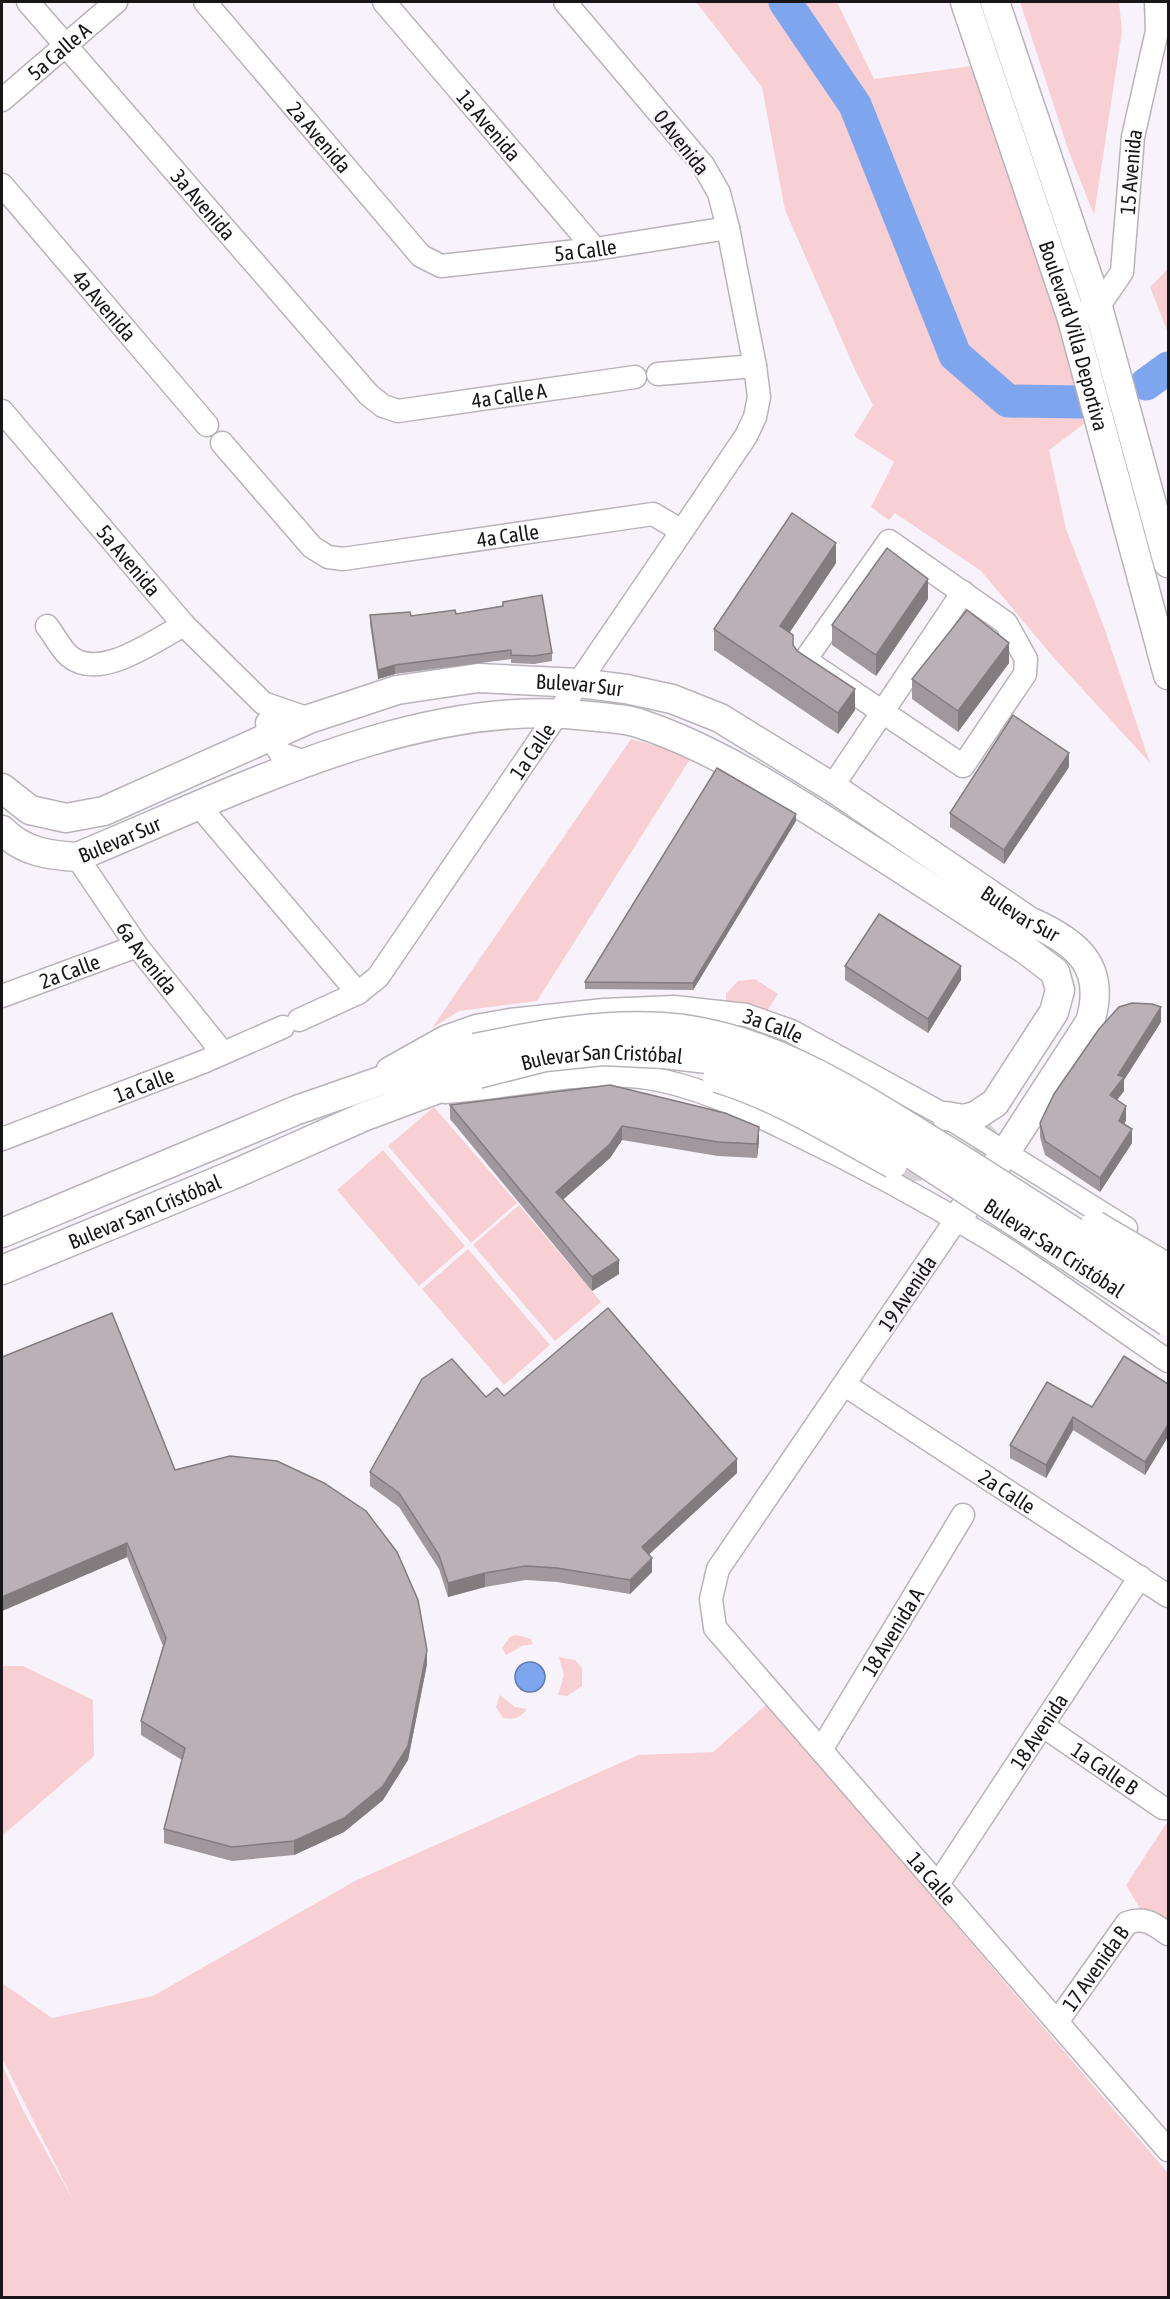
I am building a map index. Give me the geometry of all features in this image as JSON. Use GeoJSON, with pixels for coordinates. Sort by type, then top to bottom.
{"type":"FeatureCollection","features":[{"type":"Feature","properties":{"kind":"main road","name":"Boulevard Villa Deportiva"},"geometry":{"type":"LineString","coordinates":[[965,2],[1072,319],[1168,675]]}},
{"type":"Feature","properties":{"kind":"main road","name":"Boulevard Villa Deportiva"},"geometry":{"type":"LineString","coordinates":[[995,2],[1098,307],[1168,563]]}},
{"type":"Feature","properties":{"kind":"main road","name":"Bulevar Sur"},"geometry":{"type":"LineString","coordinates":[[2,788],[30,810],[66,818],[104,811],[309,719],[397,690],[478,678],[579,683],[626,689],[672,699],[720,718],[832,788],[1029,921],[1059,934],[1077,950],[1088,964],[1096,984]]}},
{"type":"Feature","properties":{"kind":"main road","name":"Bulevar Sur"},"geometry":{"type":"LineString","coordinates":[[4,837],[44,855],[77,857],[306,762],[411,728],[495,716],[558,712],[638,723],[724,759],[812,812],[1026,950],[1055,972],[1060,990],[1054,1012],[995,1103],[975,1116],[963,1119],[946,1116]]}},
{"type":"Feature","properties":{"kind":"main road"},"geometry":{"type":"LineString","coordinates":[[1003,1122],[1072,1012],[1077,999],[1076,983],[1068,963],[1029,921]]}},
{"type":"Feature","properties":{"kind":"main road","name":"19 Avenida"},"geometry":{"type":"LineString","coordinates":[[956,1220],[1005,1153],[1090,1022],[1095,1004],[1096,984]]}},
{"type":"Feature","properties":{"kind":"main road","name":"Bulevar San Cristóbal"},"geometry":{"type":"LineString","coordinates":[[2,1233],[297,1110],[335,1097],[476,1061],[546,1033],[601,1027],[665,1027],[760,1048],[807,1067],[1029,1202],[1168,1293]]}},
{"type":"Feature","properties":{"kind":"main road","name":"Bulevar San Cristóbal"},"geometry":{"type":"LineString","coordinates":[[2,1270],[230,1176],[363,1117],[428,1093],[476,1061],[603,1051],[664,1054],[725,1061],[763,1073],[870,1127],[1168,1322]]}},
{"type":"Feature","properties":{"kind":"main road"},"geometry":{"type":"LineString","coordinates":[[664,1054],[704,1075],[742,1085],[789,1106],[893,1164]]}},
{"type":"Feature","properties":{"kind":"main road"},"geometry":{"type":"LineString","coordinates":[[1029,1202],[1095,1225],[1166,1257]]}},
{"type":"Feature","properties":{"kind":"street","name":"3a Avenida"},"geometry":{"type":"LineString","coordinates":[[28,2],[369,395],[384,406]]}},
{"type":"Feature","properties":{"kind":"street","name":"5a Calle A"},"geometry":{"type":"LineString","coordinates":[[2,100],[116,2]]}},
{"type":"Feature","properties":{"kind":"street","name":"2a Avenida"},"geometry":{"type":"LineString","coordinates":[[205,2],[421,255],[441,266]]}},
{"type":"Feature","properties":{"kind":"street","name":"1a Avenida"},"geometry":{"type":"LineString","coordinates":[[384,2],[595,249]]}},
{"type":"Feature","properties":{"kind":"street","name":"0 Avenida"},"geometry":{"type":"LineString","coordinates":[[565,2],[703,165],[719,193],[755,366],[759,397],[755,417]]}},
{"type":"Feature","properties":{"kind":"street","name":"15 Avenida"},"geometry":{"type":"LineString","coordinates":[[1098,307],[1122,272],[1132,137],[1157,31],[1156,2]]}},
{"type":"Feature","properties":{"kind":"street","name":"4a Avenida"},"geometry":{"type":"LineString","coordinates":[[2,185],[207,425]]}},
{"type":"Feature","properties":{"kind":"street","name":"5a Calle"},"geometry":{"type":"LineString","coordinates":[[441,266],[595,249],[728,228]]}},
{"type":"Feature","properties":{"kind":"street"},"geometry":{"type":"LineString","coordinates":[[1072,319],[1098,307]]}},
{"type":"Feature","properties":{"kind":"street"},"geometry":{"type":"LineString","coordinates":[[658,374],[755,366]]}},
{"type":"Feature","properties":{"kind":"street","name":"4a Calle A"},"geometry":{"type":"LineString","coordinates":[[384,406],[398,411],[635,377]]}},
{"type":"Feature","properties":{"kind":"street","name":"5a Avenida"},"geometry":{"type":"LineString","coordinates":[[2,411],[184,625],[263,704],[309,719]]}},
{"type":"Feature","properties":{"kind":"street","name":"1a Calle"},"geometry":{"type":"LineString","coordinates":[[2,1139],[223,1053],[291,1024],[358,993],[378,977],[746,436],[755,417]]}},
{"type":"Feature","properties":{"kind":"street","name":"4a Calle"},"geometry":{"type":"LineString","coordinates":[[222,443],[312,548],[328,557],[343,559],[653,514],[682,531]]}},
{"type":"Feature","properties":{"kind":"street"},"geometry":{"type":"LineString","coordinates":[[889,541],[1006,623],[1026,659],[1025,674],[963,766],[882,711],[806,660],[889,541]]}},
{"type":"Feature","properties":{"kind":"street"},"geometry":{"type":"LineString","coordinates":[[832,788],[963,592]]}},
{"type":"Feature","properties":{"kind":"street"},"geometry":{"type":"LineString","coordinates":[[47,626],[70,657],[95,665],[110,664],[184,625]]}},
{"type":"Feature","properties":{"kind":"street"},"geometry":{"type":"LineString","coordinates":[[263,704],[270,736],[280,754],[306,762]]}},
{"type":"Feature","properties":{"kind":"street"},"geometry":{"type":"LineString","coordinates":[[200,807],[358,993]]}},
{"type":"Feature","properties":{"kind":"street","name":"6a Avenida"},"geometry":{"type":"LineString","coordinates":[[77,857],[137,946],[223,1053]]}},
{"type":"Feature","properties":{"kind":"street","name":"2a Calle"},"geometry":{"type":"LineString","coordinates":[[2,996],[137,946]]}},
{"type":"Feature","properties":{"kind":"street","name":"3a Calle"},"geometry":{"type":"LineString","coordinates":[[335,1097],[445,1037],[476,1026],[604,1010],[674,1007],[746,1015],[791,1031],[946,1116],[1166,1257]]}},
{"type":"Feature","properties":{"kind":"street"},"geometry":{"type":"LineString","coordinates":[[771,1122],[761,1100],[766,1083],[791,1031]]}},
{"type":"Feature","properties":{"kind":"street"},"geometry":{"type":"LineString","coordinates":[[428,1093],[490,1090],[579,1077],[646,1078],[691,1088],[771,1122],[850,1160],[956,1220],[1017,1257],[1168,1361]]}},
{"type":"Feature","properties":{"kind":"street","name":"19 Avenida"},"geometry":{"type":"LineString","coordinates":[[711,1599],[718,1569],[956,1220]]}},
{"type":"Feature","properties":{"kind":"street"},"geometry":{"type":"LineString","coordinates":[[1128,1334],[1121,1316],[1120,1300],[1123,1280],[1140,1256],[1150,1249],[1166,1257]]}},
{"type":"Feature","properties":{"kind":"street","name":"2a Calle"},"geometry":{"type":"LineString","coordinates":[[845,1385],[1168,1596]]}},
{"type":"Feature","properties":{"kind":"street","name":"18 Avenida A"},"geometry":{"type":"LineString","coordinates":[[821,1750],[963,1515]]}},
{"type":"Feature","properties":{"kind":"street","name":"18 Avenida"},"geometry":{"type":"LineString","coordinates":[[938,1884],[1140,1577]]}},
{"type":"Feature","properties":{"kind":"street","name":"1a Calle"},"geometry":{"type":"LineString","coordinates":[[711,1599],[715,1628],[1168,2150]]}},
{"type":"Feature","properties":{"kind":"street","name":"1a Calle B"},"geometry":{"type":"LineString","coordinates":[[1043,1726],[1168,1808]]}},
{"type":"Feature","properties":{"kind":"street","name":"17 Avenida B"},"geometry":{"type":"LineString","coordinates":[[1057,2022],[1127,1923],[1138,1918],[1148,1920],[1168,1934]]}},
{"type":"Feature","properties":{"kind":"shaded area"},"geometry":{"type":"Polygon","coordinates":[[[696,2],[837,2],[874,79],[972,66],[1072,358],[1084,424],[1049,450],[1066,529],[1104,627],[1150,763],[1054,658],[981,571],[895,513],[889,520],[871,507],[894,462],[854,436],[873,405],[856,372],[785,210],[762,87],[696,2]]]}},
{"type":"Feature","properties":{"kind":"shaded area"},"geometry":{"type":"Polygon","coordinates":[[[1020,2],[1119,2],[1122,31],[1094,215],[1069,152],[1020,2]]]}},
{"type":"Feature","properties":{"kind":"shaded area"},"geometry":{"type":"Polygon","coordinates":[[[1168,269],[1168,333],[1150,287],[1168,269]]]}},
{"type":"Feature","properties":{"kind":"shaded area"},"geometry":{"type":"Polygon","coordinates":[[[631,739],[692,756],[537,1001],[459,1011],[432,1028],[631,739]]]}},
{"type":"Feature","properties":{"kind":"shaded area"},"geometry":{"type":"Polygon","coordinates":[[[755,979],[778,994],[764,1016],[726,1004],[726,994],[738,981],[755,979]]]}},
{"type":"Feature","properties":{"kind":"shaded area"},"geometry":{"type":"Polygon","coordinates":[[[434,1107],[517,1203],[471,1243],[388,1146],[434,1107]]]}},
{"type":"Feature","properties":{"kind":"shaded area"},"geometry":{"type":"Polygon","coordinates":[[[383,1150],[465,1246],[419,1286],[337,1190],[383,1150]]]}},
{"type":"Feature","properties":{"kind":"shaded area"},"geometry":{"type":"Polygon","coordinates":[[[519,1205],[601,1302],[555,1341],[473,1245],[519,1205]]]}},
{"type":"Feature","properties":{"kind":"shaded area"},"geometry":{"type":"Polygon","coordinates":[[[468,1249],[550,1345],[504,1385],[422,1289],[468,1249]]]}},
{"type":"Feature","properties":{"kind":"shaded area"},"geometry":{"type":"Polygon","coordinates":[[[516,1635],[531,1639],[533,1644],[522,1646],[506,1655],[502,1648],[510,1637],[516,1635]]]}},
{"type":"Feature","properties":{"kind":"shaded area"},"geometry":{"type":"Polygon","coordinates":[[[559,1657],[575,1660],[582,1668],[582,1686],[567,1696],[558,1695],[564,1675],[559,1657]]]}},
{"type":"Feature","properties":{"kind":"shaded area"},"geometry":{"type":"Polygon","coordinates":[[[2,1666],[23,1666],[93,1700],[94,1756],[2,1836],[2,1666]]]}},
{"type":"Feature","properties":{"kind":"shaded area"},"geometry":{"type":"Polygon","coordinates":[[[500,1695],[515,1707],[527,1709],[516,1718],[503,1718],[496,1707],[500,1695]]]}},
{"type":"Feature","properties":{"kind":"shaded area"},"geometry":{"type":"Polygon","coordinates":[[[767,1704],[1168,2173],[1168,2297],[2,2297],[2,2065],[23,2110],[73,2200],[2,2058],[2,1983],[52,2018],[153,1996],[355,1881],[638,1755],[713,1752],[767,1704]]]}},
{"type":"Feature","properties":{"kind":"shaded area"},"geometry":{"type":"Polygon","coordinates":[[[1166,1824],[1168,1825],[1168,1931],[1142,1912],[1126,1885],[1166,1824]]]}},
{"type":"Feature","properties":{"kind":"water"},"geometry":{"type":"Polygon","coordinates":[[[530,1662],[541,1666],[545,1677],[541,1688],[530,1692],[519,1688],[515,1677],[519,1666],[530,1662]]]}},
{"type":"Feature","properties":{"kind":"building"},"geometry":{"type":"Polygon","coordinates":[[[792,513],[836,543],[780,626],[793,635],[793,645],[797,651],[855,689],[838,713],[714,629],[792,513]]]}},
{"type":"Feature","properties":{"kind":"building"},"geometry":{"type":"Polygon","coordinates":[[[887,548],[928,579],[876,655],[832,625],[887,548]]]}},
{"type":"Feature","properties":{"kind":"building"},"geometry":{"type":"Polygon","coordinates":[[[542,595],[552,653],[534,656],[511,655],[511,650],[395,665],[378,670],[370,615],[410,612],[411,616],[455,610],[456,614],[503,606],[503,602],[542,595]]]}},
{"type":"Feature","properties":{"kind":"building"},"geometry":{"type":"Polygon","coordinates":[[[967,610],[1009,643],[958,711],[912,679],[967,610]]]}},
{"type":"Feature","properties":{"kind":"building"},"geometry":{"type":"Polygon","coordinates":[[[1013,715],[1069,753],[1004,850],[950,813],[1013,715]]]}},
{"type":"Feature","properties":{"kind":"building"},"geometry":{"type":"Polygon","coordinates":[[[717,768],[796,814],[693,983],[585,982],[717,768]]]}},
{"type":"Feature","properties":{"kind":"building"},"geometry":{"type":"Polygon","coordinates":[[[879,914],[961,966],[928,1019],[845,966],[879,914]]]}},
{"type":"Feature","properties":{"kind":"building"},"geometry":{"type":"Polygon","coordinates":[[[1132,1003],[1161,1007],[1118,1075],[1124,1077],[1110,1095],[1126,1106],[1119,1121],[1132,1129],[1100,1178],[1045,1141],[1040,1123],[1054,1094],[1099,1029],[1119,1007],[1132,1003]]]}},
{"type":"Feature","properties":{"kind":"building"},"geometry":{"type":"Polygon","coordinates":[[[610,1085],[725,1113],[759,1127],[757,1144],[718,1142],[622,1126],[610,1144],[556,1192],[619,1260],[592,1277],[450,1105],[610,1085]]]}},
{"type":"Feature","properties":{"kind":"building"},"geometry":{"type":"Polygon","coordinates":[[[608,1308],[737,1459],[642,1547],[652,1558],[630,1580],[557,1568],[526,1566],[485,1573],[448,1583],[439,1555],[399,1493],[370,1472],[422,1379],[452,1359],[486,1397],[497,1388],[504,1396],[608,1308]]]}},
{"type":"Feature","properties":{"kind":"building"},"geometry":{"type":"Polygon","coordinates":[[[112,1313],[175,1470],[230,1456],[277,1461],[324,1483],[366,1511],[397,1552],[418,1600],[427,1650],[408,1746],[383,1786],[344,1818],[294,1841],[232,1847],[164,1829],[185,1748],[141,1721],[166,1638],[127,1543],[2,1597],[2,1357],[112,1313]]]}},
{"type":"Feature","properties":{"kind":"building"},"geometry":{"type":"Polygon","coordinates":[[[1124,1356],[1168,1384],[1168,1425],[1145,1462],[1073,1417],[1046,1465],[1010,1445],[1047,1382],[1092,1407],[1124,1356]]]}},
{"type":"Feature","properties":{"kind":"waterway"},"geometry":{"type":"LineString","coordinates":[[785,2],[855,105],[955,355],[1008,401],[1082,402]]}},
{"type":"Feature","properties":{"kind":"waterway"},"geometry":{"type":"LineString","coordinates":[[1146,384],[1168,368]]}},
{"type":"Feature","properties":{"kind":"tunnel"},"geometry":{"type":"LineString","coordinates":[[893,1164],[908,1167],[923,1166],[952,1158],[979,1142],[1003,1122]]}}]}
